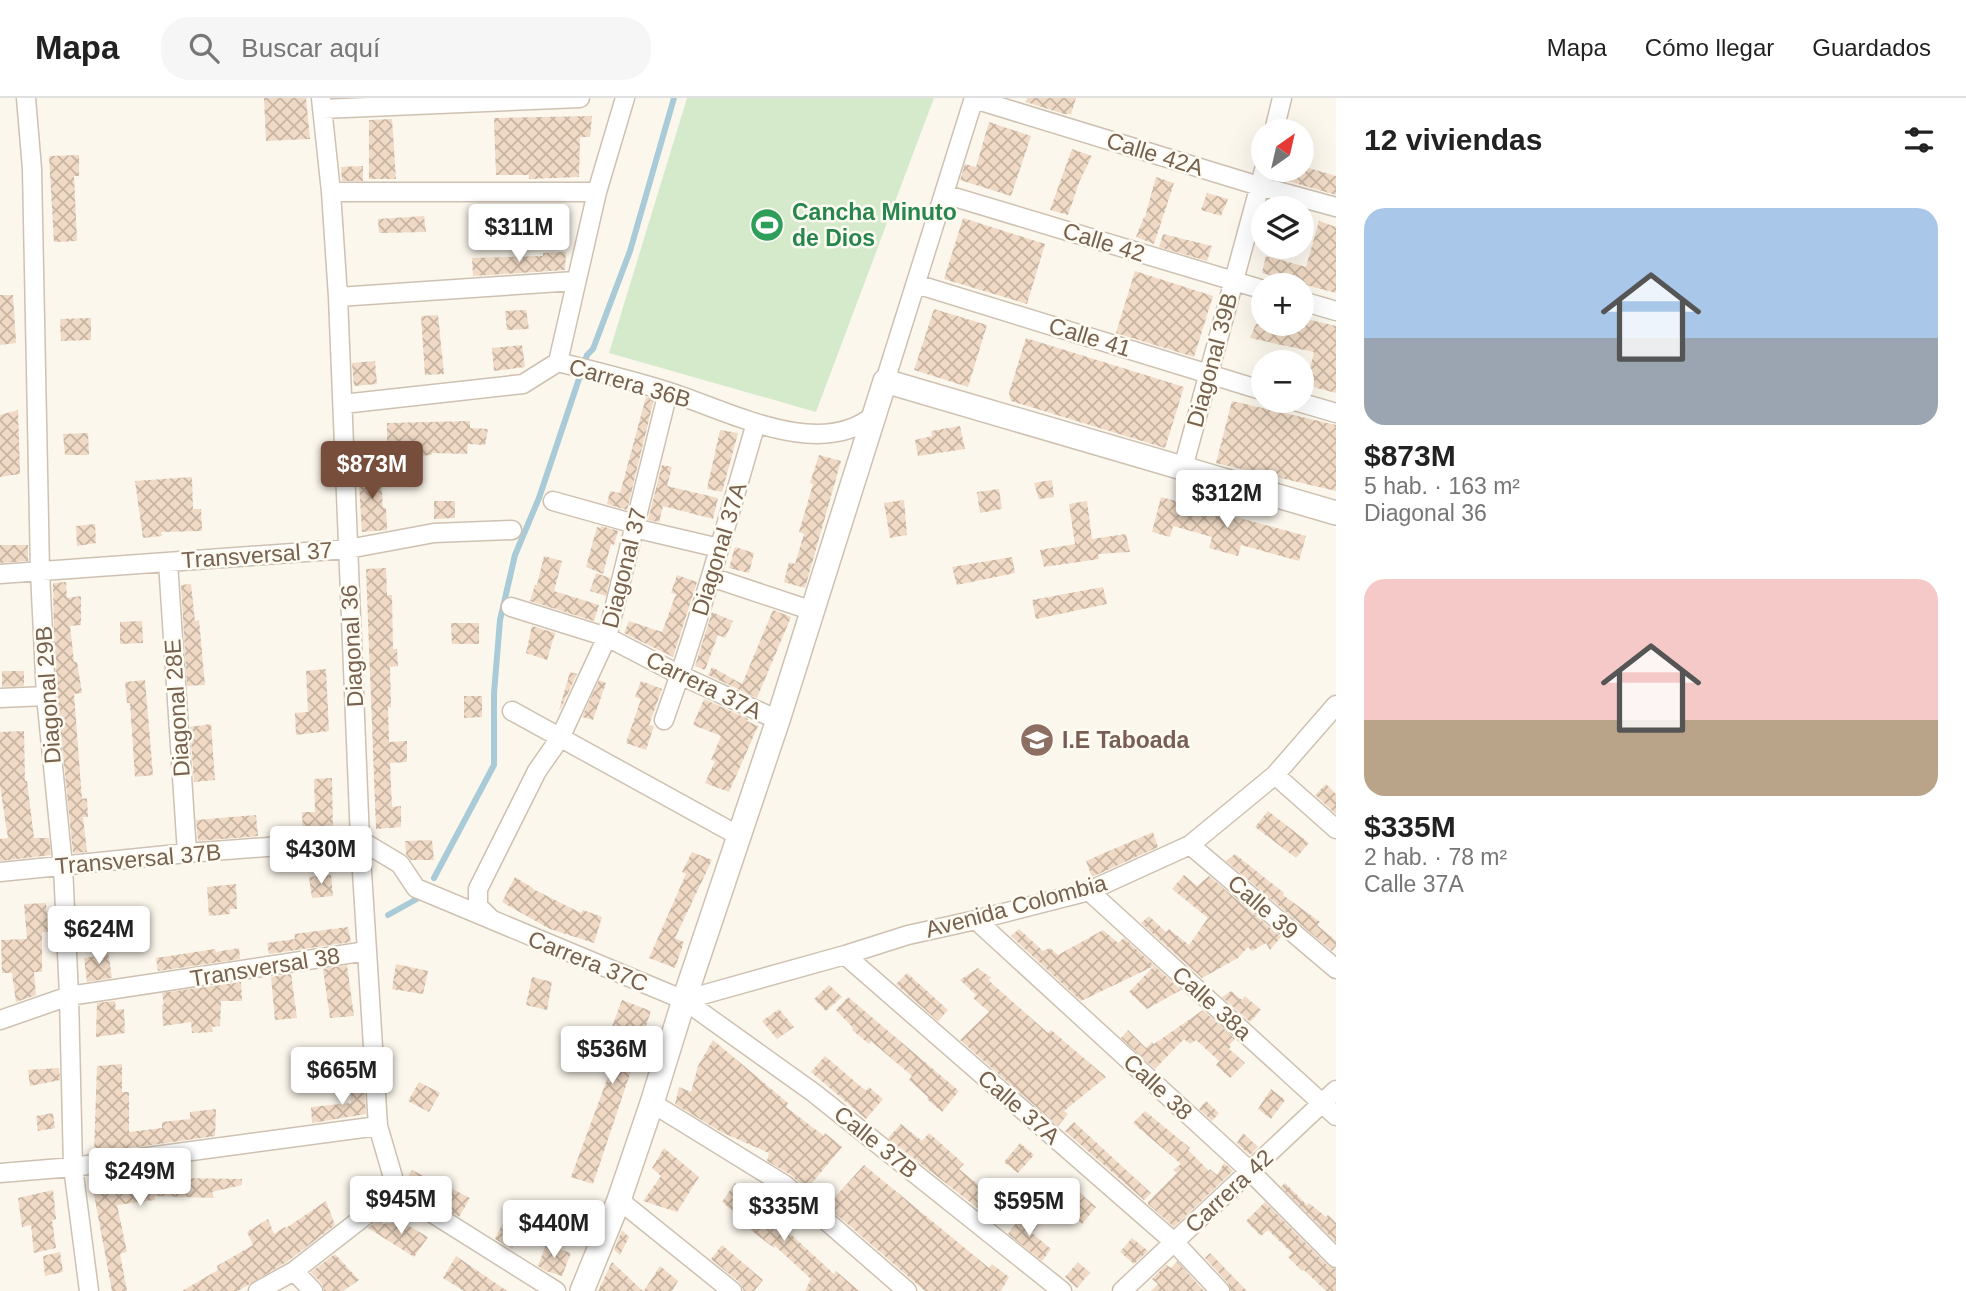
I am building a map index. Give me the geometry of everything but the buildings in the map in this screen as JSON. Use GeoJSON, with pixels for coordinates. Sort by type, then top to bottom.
{"type":"FeatureCollection","features":[{"type":"Feature","properties":{"kind":"street","name":"Diagonal 29B"},"geometry":{"type":"LineString","coordinates":[[26,98],[32,169],[40,572],[46,696],[63,866],[73,1167],[89,1291]]}},
{"type":"Feature","properties":{"kind":"street"},"geometry":{"type":"LineString","coordinates":[[322,103],[580,98]]}},
{"type":"Feature","properties":{"kind":"street"},"geometry":{"type":"LineString","coordinates":[[566,364],[575,281],[597,192],[625,98]]}},
{"type":"Feature","properties":{"kind":"street"},"geometry":{"type":"LineString","coordinates":[[582,1291],[619,1200],[778,720],[974,98]]}},
{"type":"Feature","properties":{"kind":"street","name":"Calle 42A"},"geometry":{"type":"LineString","coordinates":[[974,98],[1251,175]]}},
{"type":"Feature","properties":{"kind":"street"},"geometry":{"type":"LineString","coordinates":[[1277,119],[1282,98]]}},
{"type":"Feature","properties":{"kind":"street","name":"Diagonal 36"},"geometry":{"type":"LineString","coordinates":[[322,103],[338,297],[360,840],[378,1126],[397,1191]]}},
{"type":"Feature","properties":{"kind":"street","name":"Diagonal 39B"},"geometry":{"type":"LineString","coordinates":[[1183,468],[1260,182]]}},
{"type":"Feature","properties":{"kind":"street","name":"Calle 42A"},"geometry":{"type":"LineString","coordinates":[[1271,182],[1336,207]]}},
{"type":"Feature","properties":{"kind":"street"},"geometry":{"type":"LineString","coordinates":[[331,192],[597,192]]}},
{"type":"Feature","properties":{"kind":"street","name":"Calle 42"},"geometry":{"type":"LineString","coordinates":[[944,194],[1251,286]]}},
{"type":"Feature","properties":{"kind":"street"},"geometry":{"type":"LineString","coordinates":[[338,297],[575,281]]}},
{"type":"Feature","properties":{"kind":"street","name":"Calle 41"},"geometry":{"type":"LineString","coordinates":[[916,284],[1251,387]]}},
{"type":"Feature","properties":{"kind":"street"},"geometry":{"type":"LineString","coordinates":[[1314,305],[1336,311]]}},
{"type":"Feature","properties":{"kind":"street","name":"Carrera 36B"},"geometry":{"type":"LineString","coordinates":[[343,404],[523,384],[566,364],[668,391],[756,423],[807,433],[838,432],[863,424],[874,415]]}},
{"type":"Feature","properties":{"kind":"street"},"geometry":{"type":"LineString","coordinates":[[885,381],[1336,513]]}},
{"type":"Feature","properties":{"kind":"street","name":"Diagonal 37"},"geometry":{"type":"LineString","coordinates":[[560,738],[607,637],[668,391]]}},
{"type":"Feature","properties":{"kind":"street"},"geometry":{"type":"LineString","coordinates":[[1314,407],[1336,413]]}},
{"type":"Feature","properties":{"kind":"street","name":"Diagonal 37A"},"geometry":{"type":"LineString","coordinates":[[664,720],[711,577],[756,423]]}},
{"type":"Feature","properties":{"kind":"street"},"geometry":{"type":"LineString","coordinates":[[553,501],[719,548]]}},
{"type":"Feature","properties":{"kind":"street","name":"Transversal 37"},"geometry":{"type":"LineString","coordinates":[[0,574],[348,549],[434,533],[512,530]]}},
{"type":"Feature","properties":{"kind":"street","name":"Diagonal 28E"},"geometry":{"type":"LineString","coordinates":[[168,562],[187,853]]}},
{"type":"Feature","properties":{"kind":"street"},"geometry":{"type":"LineString","coordinates":[[711,577],[813,611]]}},
{"type":"Feature","properties":{"kind":"street","name":"Carrera 37A"},"geometry":{"type":"LineString","coordinates":[[511,607],[607,637],[680,675],[778,720]]}},
{"type":"Feature","properties":{"kind":"street"},"geometry":{"type":"LineString","coordinates":[[0,698],[46,696]]}},
{"type":"Feature","properties":{"kind":"street","name":"Avenida Colombia"},"geometry":{"type":"LineString","coordinates":[[684,1000],[908,935],[1089,891],[1190,845],[1275,775],[1336,705]]}},
{"type":"Feature","properties":{"kind":"street"},"geometry":{"type":"LineString","coordinates":[[512,711],[739,836]]}},
{"type":"Feature","properties":{"kind":"street"},"geometry":{"type":"LineString","coordinates":[[493,921],[478,906],[478,888],[537,771],[560,738]]}},
{"type":"Feature","properties":{"kind":"street"},"geometry":{"type":"LineString","coordinates":[[1275,775],[1336,829]]}},
{"type":"Feature","properties":{"kind":"street","name":"Transversal 37B"},"geometry":{"type":"LineString","coordinates":[[0,872],[187,853],[360,840]]}},
{"type":"Feature","properties":{"kind":"street","name":"Carrera 37C"},"geometry":{"type":"LineString","coordinates":[[360,840],[400,864],[416,888],[684,1000]]}},
{"type":"Feature","properties":{"kind":"street","name":"Calle 39"},"geometry":{"type":"LineString","coordinates":[[1190,845],[1336,969]]}},
{"type":"Feature","properties":{"kind":"street","name":"Calle 38a"},"geometry":{"type":"LineString","coordinates":[[1089,891],[1336,1116]]}},
{"type":"Feature","properties":{"kind":"street","name":"Calle 38"},"geometry":{"type":"LineString","coordinates":[[976,920],[1251,1172],[1336,1258]]}},
{"type":"Feature","properties":{"kind":"street","name":"Transversal 38"},"geometry":{"type":"LineString","coordinates":[[0,1020],[69,996],[367,951]]}},
{"type":"Feature","properties":{"kind":"street","name":"Calle 37A"},"geometry":{"type":"LineString","coordinates":[[845,955],[1174,1242],[1220,1291]]}},
{"type":"Feature","properties":{"kind":"street","name":"Calle 37B"},"geometry":{"type":"LineString","coordinates":[[684,1000],[814,1093],[1062,1291]]}},
{"type":"Feature","properties":{"kind":"street","name":"Carrera 42"},"geometry":{"type":"LineString","coordinates":[[1122,1291],[1336,1090]]}},
{"type":"Feature","properties":{"kind":"street"},"geometry":{"type":"LineString","coordinates":[[652,1103],[785,1185],[908,1291]]}},
{"type":"Feature","properties":{"kind":"street"},"geometry":{"type":"LineString","coordinates":[[0,1173],[73,1167],[378,1126]]}},
{"type":"Feature","properties":{"kind":"street"},"geometry":{"type":"LineString","coordinates":[[258,1291],[294,1271],[397,1191],[556,1291]]}},
{"type":"Feature","properties":{"kind":"street"},"geometry":{"type":"LineString","coordinates":[[619,1200],[732,1291]]}},
{"type":"Feature","properties":{"kind":"street"},"geometry":{"type":"LineString","coordinates":[[294,1271],[313,1291]]}},
{"type":"Feature","properties":{"kind":"green space","name":"Cancha Minuto de Dios"},"geometry":{"type":"Polygon","coordinates":[[[687,98],[934,98],[816,412],[609,353],[687,98]]]}},
{"type":"Feature","properties":{"kind":"waterway"},"geometry":{"type":"LineString","coordinates":[[434,878],[494,765],[494,693],[500,620],[515,555],[539,498],[587,355],[593,349],[630,251],[674,98]]}},
{"type":"Feature","properties":{"kind":"waterway"},"geometry":{"type":"LineString","coordinates":[[388,915],[424,895]]}},
{"type":"Feature","properties":{"kind":"place","name":"Cancha Minuto de Dios"},"geometry":{"type":"Point","coordinates":[767,225]}},
{"type":"Feature","properties":{"kind":"place","name":"I.E Taboada"},"geometry":{"type":"Point","coordinates":[1037,740]}}]}
